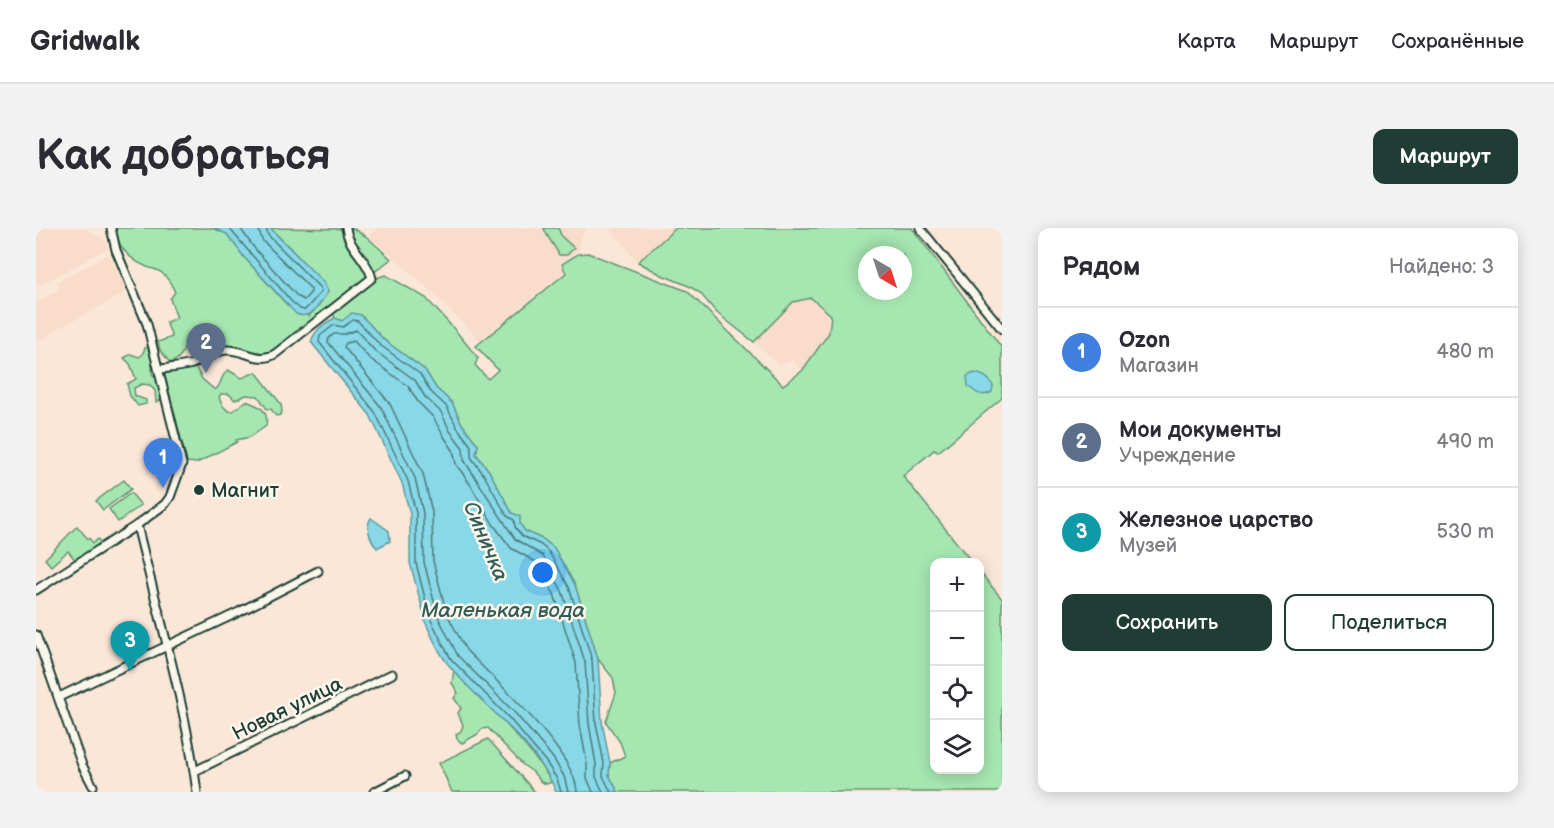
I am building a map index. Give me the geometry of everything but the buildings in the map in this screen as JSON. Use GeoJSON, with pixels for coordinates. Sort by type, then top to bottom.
{"type":"FeatureCollection","features":[{"type":"Feature","properties":{"kind":"street"},"geometry":{"type":"LineString","coordinates":[[36,590],[137,525],[169,499],[182,464],[147,324],[116,250],[111,228]]}},
{"type":"Feature","properties":{"kind":"street"},"geometry":{"type":"LineString","coordinates":[[160,369],[191,364],[228,350],[260,358],[275,354],[372,278],[366,261],[350,244],[346,228]]}},
{"type":"Feature","properties":{"kind":"street"},"geometry":{"type":"LineString","coordinates":[[920,228],[1002,329]]}},
{"type":"Feature","properties":{"kind":"street"},"geometry":{"type":"LineString","coordinates":[[137,525],[166,645],[181,696],[197,792]]}},
{"type":"Feature","properties":{"kind":"street"},"geometry":{"type":"LineString","coordinates":[[59,697],[239,612],[318,571]]}},
{"type":"Feature","properties":{"kind":"street"},"geometry":{"type":"LineString","coordinates":[[36,635],[82,765],[93,786]]}},
{"type":"Feature","properties":{"kind":"street","name":"Новая улица"},"geometry":{"type":"LineString","coordinates":[[195,771],[393,674]]}},
{"type":"Feature","properties":{"kind":"street"},"geometry":{"type":"LineString","coordinates":[[374,792],[405,776]]}},
{"type":"Feature","properties":{"kind":"shaded area"},"geometry":{"type":"Polygon","coordinates":[[[36,228],[82,228],[103,238],[108,248],[36,287],[36,228]]]}},
{"type":"Feature","properties":{"kind":"shaded area"},"geometry":{"type":"Polygon","coordinates":[[[378,228],[588,228],[579,241],[580,250],[559,264],[565,271],[480,340],[429,289],[369,236],[378,228]]]}},
{"type":"Feature","properties":{"kind":"shaded area"},"geometry":{"type":"Polygon","coordinates":[[[610,228],[676,228],[638,262],[610,228]]]}},
{"type":"Feature","properties":{"kind":"shaded area"},"geometry":{"type":"Polygon","coordinates":[[[109,254],[127,292],[36,342],[36,300],[38,303],[59,289],[57,282],[109,254]]]}},
{"type":"Feature","properties":{"kind":"shaded area"},"geometry":{"type":"Polygon","coordinates":[[[811,298],[831,315],[829,333],[802,371],[793,360],[779,365],[754,342],[793,302],[811,298]]]}},
{"type":"Feature","properties":{"kind":"green space"},"geometry":{"type":"Polygon","coordinates":[[[115,228],[213,228],[227,234],[244,257],[287,305],[309,316],[328,292],[270,228],[354,229],[367,237],[391,259],[271,353],[224,347],[221,331],[214,327],[187,336],[183,352],[170,363],[160,350],[158,342],[172,337],[166,322],[177,318],[170,299],[175,292],[161,272],[141,264],[125,252],[115,228]]]}},
{"type":"Feature","properties":{"kind":"green space"},"geometry":{"type":"Polygon","coordinates":[[[544,228],[558,228],[562,237],[574,248],[567,255],[559,255],[544,228]]]}},
{"type":"Feature","properties":{"kind":"green space"},"geometry":{"type":"Polygon","coordinates":[[[676,228],[912,228],[1002,348],[1002,398],[938,452],[934,450],[903,476],[969,558],[930,558],[930,774],[984,774],[984,577],[1002,599],[1002,792],[618,792],[609,775],[610,763],[625,756],[620,742],[606,722],[616,693],[613,678],[598,659],[575,585],[554,548],[544,540],[525,531],[512,513],[489,471],[476,454],[478,445],[462,424],[452,403],[436,388],[425,370],[384,340],[361,315],[342,321],[335,318],[333,314],[379,277],[386,275],[426,298],[478,358],[475,365],[488,379],[498,370],[476,346],[566,273],[562,264],[578,254],[588,253],[687,291],[783,385],[802,371],[829,333],[831,315],[811,298],[793,302],[754,342],[717,313],[700,293],[638,262],[676,228]]]}},
{"type":"Feature","properties":{"kind":"green space"},"geometry":{"type":"Polygon","coordinates":[[[149,347],[152,350],[152,374],[159,379],[163,399],[156,402],[155,391],[150,385],[142,384],[134,388],[135,396],[146,400],[146,404],[138,406],[130,396],[127,384],[136,379],[130,364],[124,358],[131,354],[139,357],[145,348],[149,347]]]}},
{"type":"Feature","properties":{"kind":"green space"},"geometry":{"type":"Polygon","coordinates":[[[196,368],[202,379],[215,390],[228,370],[242,378],[256,372],[281,404],[282,412],[276,416],[271,409],[267,409],[258,396],[246,395],[235,400],[229,394],[221,394],[219,397],[222,405],[228,411],[233,411],[246,401],[262,409],[266,416],[266,426],[250,437],[236,440],[237,442],[197,463],[187,462],[165,373],[196,368]]]}},
{"type":"Feature","properties":{"kind":"green space"},"geometry":{"type":"Polygon","coordinates":[[[124,480],[131,489],[103,510],[96,501],[124,480]]]}},
{"type":"Feature","properties":{"kind":"green space"},"geometry":{"type":"Polygon","coordinates":[[[131,493],[141,505],[118,522],[109,509],[131,493]]]}},
{"type":"Feature","properties":{"kind":"green space"},"geometry":{"type":"Polygon","coordinates":[[[77,526],[93,543],[98,539],[101,543],[76,561],[68,551],[51,566],[45,559],[77,526]]]}},
{"type":"Feature","properties":{"kind":"green space"},"geometry":{"type":"Polygon","coordinates":[[[454,670],[518,738],[552,782],[547,784],[541,782],[488,728],[482,729],[478,734],[462,743],[457,739],[456,734],[461,731],[463,725],[458,713],[461,708],[454,698],[458,693],[452,683],[454,670]]]}},
{"type":"Feature","properties":{"kind":"green space"},"geometry":{"type":"Polygon","coordinates":[[[488,739],[535,792],[452,792],[439,763],[488,739]]]}},
{"type":"Feature","properties":{"kind":"water"},"geometry":{"type":"Polygon","coordinates":[[[213,228],[270,228],[324,283],[328,292],[319,306],[311,313],[302,316],[296,314],[244,257],[227,234],[213,228]]]}},
{"type":"Feature","properties":{"kind":"water","name":"Маленькая вода"},"geometry":{"type":"Polygon","coordinates":[[[352,313],[361,315],[384,340],[425,370],[436,388],[452,403],[462,424],[478,445],[476,454],[489,471],[512,513],[520,516],[520,524],[525,531],[544,540],[554,548],[575,585],[598,659],[602,722],[610,763],[609,775],[618,792],[556,792],[536,757],[522,740],[444,659],[424,619],[410,563],[410,514],[402,483],[370,415],[311,342],[323,325],[335,318],[342,321],[352,313]]]}},
{"type":"Feature","properties":{"kind":"water"},"geometry":{"type":"Polygon","coordinates":[[[974,373],[989,380],[993,386],[992,392],[985,395],[979,394],[968,386],[967,376],[974,373]]]}},
{"type":"Feature","properties":{"kind":"water"},"geometry":{"type":"Polygon","coordinates":[[[371,518],[389,531],[390,541],[377,548],[369,533],[368,525],[371,518]]]}},
{"type":"Feature","properties":{"kind":"place","name":"Мои документы"},"geometry":{"type":"Point","coordinates":[206,373]}},
{"type":"Feature","properties":{"kind":"place","name":"Ozon"},"geometry":{"type":"Point","coordinates":[163,488]}},
{"type":"Feature","properties":{"kind":"place","name":"Магнит"},"geometry":{"type":"Point","coordinates":[199,490]}},
{"type":"Feature","properties":{"kind":"place","name":"Железное царство"},"geometry":{"type":"Point","coordinates":[130,671]}},
{"type":"Feature","properties":{"kind":"water label","name":"Синичка"},"geometry":{"type":"Point","coordinates":[486,541]}}]}
